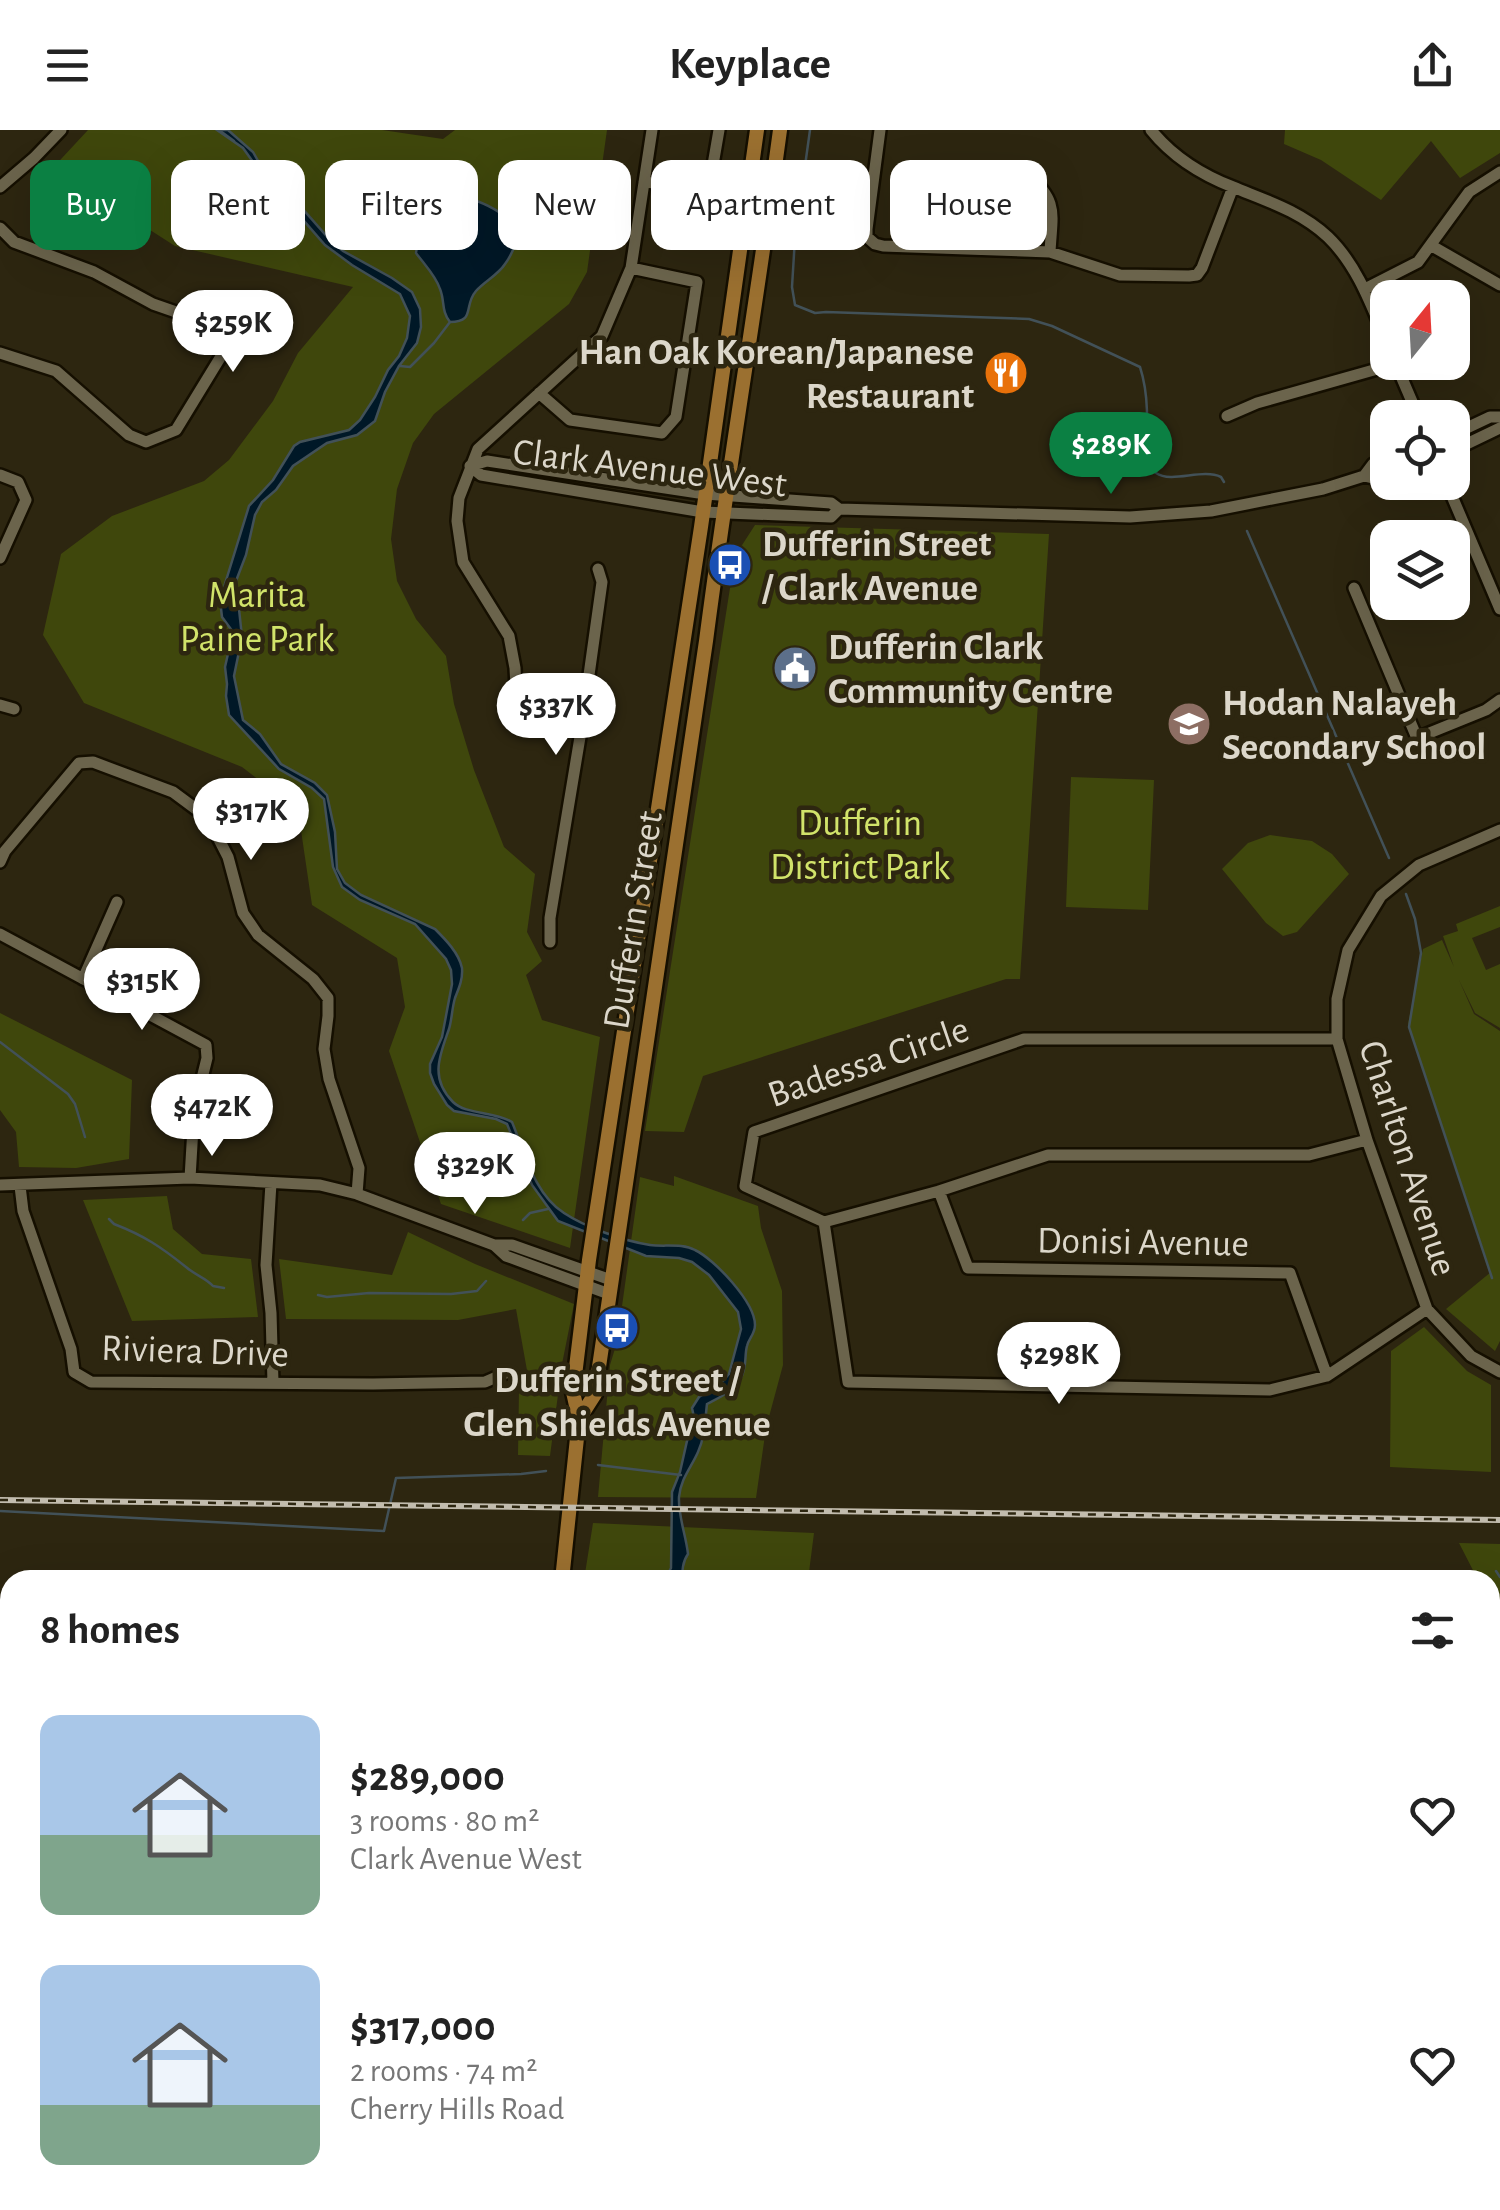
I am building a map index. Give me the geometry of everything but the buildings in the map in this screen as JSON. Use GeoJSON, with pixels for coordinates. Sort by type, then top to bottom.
{"type":"FeatureCollection","features":[{"type":"Feature","properties":{"kind":"main road","name":"Dufferin Street"},"geometry":{"type":"LineString","coordinates":[[563,1570],[579,1419],[573,1392],[590,1255],[706,494],[757,130]]}},
{"type":"Feature","properties":{"kind":"main road","name":"Dufferin Street"},"geometry":{"type":"LineString","coordinates":[[579,1419],[595,1394],[780,130]]}},
{"type":"Feature","properties":{"kind":"street"},"geometry":{"type":"LineString","coordinates":[[0,187],[61,130]]}},
{"type":"Feature","properties":{"kind":"street"},"geometry":{"type":"LineString","coordinates":[[582,725],[519,714],[508,636],[463,562],[457,521],[459,498],[478,449],[602,336],[630,268],[652,130]]}},
{"type":"Feature","properties":{"kind":"street"},"geometry":{"type":"LineString","coordinates":[[644,182],[709,188],[719,130]]}},
{"type":"Feature","properties":{"kind":"street"},"geometry":{"type":"LineString","coordinates":[[880,130],[867,229],[868,237],[883,246],[1050,252],[1120,275],[1197,275],[1233,188]]}},
{"type":"Feature","properties":{"kind":"street"},"geometry":{"type":"LineString","coordinates":[[1151,130],[1180,158],[1206,175],[1286,208],[1309,222],[1330,239],[1350,264],[1370,303]]}},
{"type":"Feature","properties":{"kind":"street"},"geometry":{"type":"LineString","coordinates":[[1364,289],[1418,262],[1469,192],[1500,172]]}},
{"type":"Feature","properties":{"kind":"street"},"geometry":{"type":"LineString","coordinates":[[1047,195],[1053,205],[1050,252]]}},
{"type":"Feature","properties":{"kind":"street"},"geometry":{"type":"LineString","coordinates":[[0,228],[14,242],[94,272],[154,304],[222,328],[223,353],[176,430],[146,442],[128,435],[56,371],[0,353]]}},
{"type":"Feature","properties":{"kind":"street"},"geometry":{"type":"LineString","coordinates":[[1432,246],[1500,286]]}},
{"type":"Feature","properties":{"kind":"street"},"geometry":{"type":"LineString","coordinates":[[539,393],[570,420],[662,433],[676,417],[697,282],[630,268]]}},
{"type":"Feature","properties":{"kind":"street"},"geometry":{"type":"LineString","coordinates":[[1227,416],[1370,370]]}},
{"type":"Feature","properties":{"kind":"street"},"geometry":{"type":"LineString","coordinates":[[1470,426],[1490,417],[1500,417]]}},
{"type":"Feature","properties":{"kind":"street"},"geometry":{"type":"LineString","coordinates":[[1470,442],[1500,428]]}},
{"type":"Feature","properties":{"kind":"street","name":"Clark Avenue West"},"geometry":{"type":"LineString","coordinates":[[470,466],[487,461],[728,497],[831,503],[839,509],[1128,517],[1211,511],[1370,477]]}},
{"type":"Feature","properties":{"kind":"street","name":"Clark Avenue West"},"geometry":{"type":"LineString","coordinates":[[470,466],[481,475],[703,512],[831,517],[839,509]]}},
{"type":"Feature","properties":{"kind":"street","name":"Clark Avenue West"},"geometry":{"type":"LineString","coordinates":[[1364,476],[1370,468]]}},
{"type":"Feature","properties":{"kind":"street"},"geometry":{"type":"LineString","coordinates":[[0,476],[18,482],[26,500],[0,558]]}},
{"type":"Feature","properties":{"kind":"street"},"geometry":{"type":"LineString","coordinates":[[1454,500],[1500,608]]}},
{"type":"Feature","properties":{"kind":"street"},"geometry":{"type":"LineString","coordinates":[[550,942],[550,918],[602,582],[598,569]]}},
{"type":"Feature","properties":{"kind":"street"},"geometry":{"type":"LineString","coordinates":[[1354,588],[1417,738],[1486,710],[1500,700]]}},
{"type":"Feature","properties":{"kind":"street"},"geometry":{"type":"LineString","coordinates":[[0,705],[14,709]]}},
{"type":"Feature","properties":{"kind":"street"},"geometry":{"type":"LineString","coordinates":[[0,862],[79,763],[93,762],[173,792],[208,818],[228,856],[243,913],[258,935],[313,978],[328,998],[324,1050],[328,1079],[359,1168],[357,1194]]}},
{"type":"Feature","properties":{"kind":"street","name":"Charlton Avenue"},"geometry":{"type":"LineString","coordinates":[[1500,830],[1419,865],[1381,896],[1348,950],[1337,999],[1336,1039],[1427,1309],[1471,1356],[1500,1372]]}},
{"type":"Feature","properties":{"kind":"street"},"geometry":{"type":"LineString","coordinates":[[83,978],[117,902]]}},
{"type":"Feature","properties":{"kind":"street"},"geometry":{"type":"LineString","coordinates":[[0,934],[206,1046],[207,1058],[194,1111],[190,1178]]}},
{"type":"Feature","properties":{"kind":"street","name":"Badessa Circle"},"geometry":{"type":"LineString","coordinates":[[824,1222],[745,1186],[754,1132],[1024,1040],[1336,1039]]}},
{"type":"Feature","properties":{"kind":"street"},"geometry":{"type":"LineString","coordinates":[[1368,1140],[1309,1155],[1048,1155],[939,1192],[824,1222],[848,1382],[1270,1390],[1327,1376],[1427,1309]]}},
{"type":"Feature","properties":{"kind":"street"},"geometry":{"type":"LineString","coordinates":[[0,1185],[190,1178],[320,1185],[357,1194],[494,1246],[512,1245],[610,1287]]}},
{"type":"Feature","properties":{"kind":"street"},"geometry":{"type":"LineString","coordinates":[[270,1184],[266,1264],[274,1383]]}},
{"type":"Feature","properties":{"kind":"street","name":"Riviera Drive"},"geometry":{"type":"LineString","coordinates":[[20,1186],[23,1211],[71,1349],[74,1372],[92,1382],[485,1382],[508,1372]]}},
{"type":"Feature","properties":{"kind":"street","name":"Donisi Avenue"},"geometry":{"type":"LineString","coordinates":[[939,1192],[968,1268],[1290,1273],[1327,1376]]}},
{"type":"Feature","properties":{"kind":"green space","name":"Marita Paine Park"},"geometry":{"type":"Polygon","coordinates":[[[88,130],[382,130],[443,139],[455,130],[607,130],[603,160],[498,160],[498,250],[590,250],[587,272],[569,304],[434,414],[413,443],[397,489],[391,539],[397,581],[416,619],[446,656],[454,704],[474,770],[504,847],[535,874],[527,932],[542,961],[526,975],[542,1020],[600,1037],[570,1248],[441,1204],[389,1051],[405,1007],[397,958],[312,905],[298,810],[242,767],[84,703],[43,635],[61,554],[112,516],[204,481],[229,460],[273,401],[298,353],[353,287],[192,250],[305,250],[305,160],[171,160],[171,243],[151,231],[151,160],[60,160],[88,130]]]}},
{"type":"Feature","properties":{"kind":"green space"},"geometry":{"type":"Polygon","coordinates":[[[1285,130],[1500,130],[1500,153],[1460,178],[1431,141],[1381,200],[1321,160],[1284,144],[1285,130]]]}},
{"type":"Feature","properties":{"kind":"green space","name":"Dufferin District Park"},"geometry":{"type":"Polygon","coordinates":[[[755,525],[1049,534],[1020,979],[1006,979],[703,1076],[684,1132],[645,1131],[735,556],[755,525]]]}},
{"type":"Feature","properties":{"kind":"green space"},"geometry":{"type":"Polygon","coordinates":[[[1071,777],[1154,780],[1148,910],[1066,907],[1071,777]]]}},
{"type":"Feature","properties":{"kind":"green space"},"geometry":{"type":"Polygon","coordinates":[[[1270,835],[1312,841],[1332,854],[1349,874],[1297,932],[1283,936],[1266,923],[1222,869],[1248,843],[1270,835]]]}},
{"type":"Feature","properties":{"kind":"green space"},"geometry":{"type":"Polygon","coordinates":[[[1500,906],[1500,927],[1472,938],[1486,970],[1500,964],[1500,1028],[1475,1013],[1459,980],[1474,1014],[1500,1031],[1500,1341],[1495,1351],[1446,1309],[1491,1272],[1408,1024],[1423,949],[1442,940],[1454,967],[1443,936],[1458,931],[1456,924],[1500,906]]]}},
{"type":"Feature","properties":{"kind":"green space"},"geometry":{"type":"Polygon","coordinates":[[[0,1013],[132,1080],[129,1159],[76,1168],[19,1167],[16,1132],[0,1110],[0,1013]]]}},
{"type":"Feature","properties":{"kind":"green space"},"geometry":{"type":"Polygon","coordinates":[[[674,1176],[758,1206],[761,1228],[782,1291],[783,1365],[766,1428],[756,1498],[598,1497],[610,1365],[617,1342],[640,1177],[674,1186],[674,1176]]]}},
{"type":"Feature","properties":{"kind":"green space"},"geometry":{"type":"Polygon","coordinates":[[[167,1196],[173,1229],[202,1254],[251,1259],[258,1317],[132,1321],[83,1200],[167,1196]]]}},
{"type":"Feature","properties":{"kind":"green space"},"geometry":{"type":"Polygon","coordinates":[[[408,1232],[574,1304],[550,1456],[518,1455],[519,1389],[528,1376],[516,1309],[458,1320],[286,1319],[279,1259],[392,1275],[408,1232]]]}},
{"type":"Feature","properties":{"kind":"green space"},"geometry":{"type":"Polygon","coordinates":[[[1424,1327],[1467,1371],[1491,1385],[1491,1472],[1390,1467],[1391,1351],[1424,1327]]]}},
{"type":"Feature","properties":{"kind":"green space"},"geometry":{"type":"Polygon","coordinates":[[[593,1523],[814,1533],[809,1570],[586,1570],[593,1523]]]}},
{"type":"Feature","properties":{"kind":"green space"},"geometry":{"type":"Polygon","coordinates":[[[1459,1543],[1500,1544],[1500,1570],[1473,1570],[1459,1543]]]}},
{"type":"Feature","properties":{"kind":"water"},"geometry":{"type":"Polygon","coordinates":[[[217,130],[228,130],[253,152],[258,160],[252,160],[243,148],[217,130]]]}},
{"type":"Feature","properties":{"kind":"water"},"geometry":{"type":"Polygon","coordinates":[[[478,201],[498,211],[498,250],[513,250],[502,268],[472,297],[466,316],[450,322],[438,284],[416,253],[478,250],[478,201]]]}},
{"type":"Feature","properties":{"kind":"water"},"geometry":{"type":"Polygon","coordinates":[[[305,212],[325,234],[325,245],[305,222],[305,212]]]}},
{"type":"Feature","properties":{"kind":"water"},"geometry":{"type":"Polygon","coordinates":[[[332,250],[342,250],[412,292],[420,309],[421,327],[417,343],[385,392],[375,421],[357,435],[327,443],[293,466],[255,515],[236,581],[242,637],[234,676],[243,720],[260,734],[281,764],[315,783],[327,795],[337,869],[345,883],[361,895],[435,929],[458,957],[461,980],[439,1066],[441,1084],[453,1102],[512,1122],[538,1184],[564,1213],[629,1240],[695,1250],[722,1272],[748,1305],[755,1328],[747,1346],[742,1376],[730,1391],[707,1404],[700,1446],[680,1490],[688,1554],[683,1570],[670,1570],[672,1492],[695,1422],[692,1408],[699,1397],[729,1374],[741,1329],[738,1312],[709,1275],[692,1262],[646,1256],[558,1221],[532,1185],[507,1124],[454,1111],[447,1105],[430,1073],[442,1037],[452,984],[446,959],[415,924],[360,900],[342,887],[333,867],[324,799],[279,769],[229,715],[225,667],[233,632],[222,617],[220,600],[249,506],[273,480],[294,446],[349,430],[360,420],[407,338],[410,316],[400,294],[332,250]]]}},
{"type":"Feature","properties":{"kind":"waterway"},"geometry":{"type":"LineString","coordinates":[[219,130],[234,141]]}},
{"type":"Feature","properties":{"kind":"waterway"},"geometry":{"type":"LineString","coordinates":[[810,130],[795,238],[795,305],[815,313],[1029,319],[1052,326],[1140,367],[1147,402],[1145,461],[1153,470],[1170,477],[1213,475],[1224,482]]}},
{"type":"Feature","properties":{"kind":"waterway"},"geometry":{"type":"LineString","coordinates":[[400,366],[410,367],[450,322]]}},
{"type":"Feature","properties":{"kind":"waterway"},"geometry":{"type":"LineString","coordinates":[[1247,531],[1389,858]]}},
{"type":"Feature","properties":{"kind":"waterway"},"geometry":{"type":"LineString","coordinates":[[1406,894],[1421,953],[1409,1027],[1492,1278]]}},
{"type":"Feature","properties":{"kind":"waterway"},"geometry":{"type":"LineString","coordinates":[[0,1042],[68,1094],[85,1137]]}},
{"type":"Feature","properties":{"kind":"waterway"},"geometry":{"type":"LineString","coordinates":[[523,1220],[530,1213],[548,1209]]}},
{"type":"Feature","properties":{"kind":"waterway"},"geometry":{"type":"LineString","coordinates":[[109,1219],[152,1242],[213,1286],[224,1288]]}},
{"type":"Feature","properties":{"kind":"waterway"},"geometry":{"type":"LineString","coordinates":[[318,1295],[451,1294],[477,1291],[486,1281]]}},
{"type":"Feature","properties":{"kind":"waterway"},"geometry":{"type":"LineString","coordinates":[[598,1465],[681,1475]]}},
{"type":"Feature","properties":{"kind":"waterway"},"geometry":{"type":"LineString","coordinates":[[0,1511],[384,1531],[396,1478],[546,1471]]}},
{"type":"Feature","properties":{"kind":"railway"},"geometry":{"type":"LineString","coordinates":[[0,1500],[1500,1520]]}},
{"type":"Feature","properties":{"kind":"place","name":"Han Oak Korean/Japanese Restaurant"},"geometry":{"type":"Point","coordinates":[1006,373]}},
{"type":"Feature","properties":{"kind":"place","name":"Dufferin Street / Clark Avenue"},"geometry":{"type":"Point","coordinates":[730,565]}},
{"type":"Feature","properties":{"kind":"place","name":"Dufferin Clark Community Centre"},"geometry":{"type":"Point","coordinates":[795,668]}},
{"type":"Feature","properties":{"kind":"place","name":"Hodan Nalayeh Secondary School"},"geometry":{"type":"Point","coordinates":[1189,724]}},
{"type":"Feature","properties":{"kind":"place","name":"Dufferin Street / Glen Shields Avenue"},"geometry":{"type":"Point","coordinates":[617,1328]}}]}
